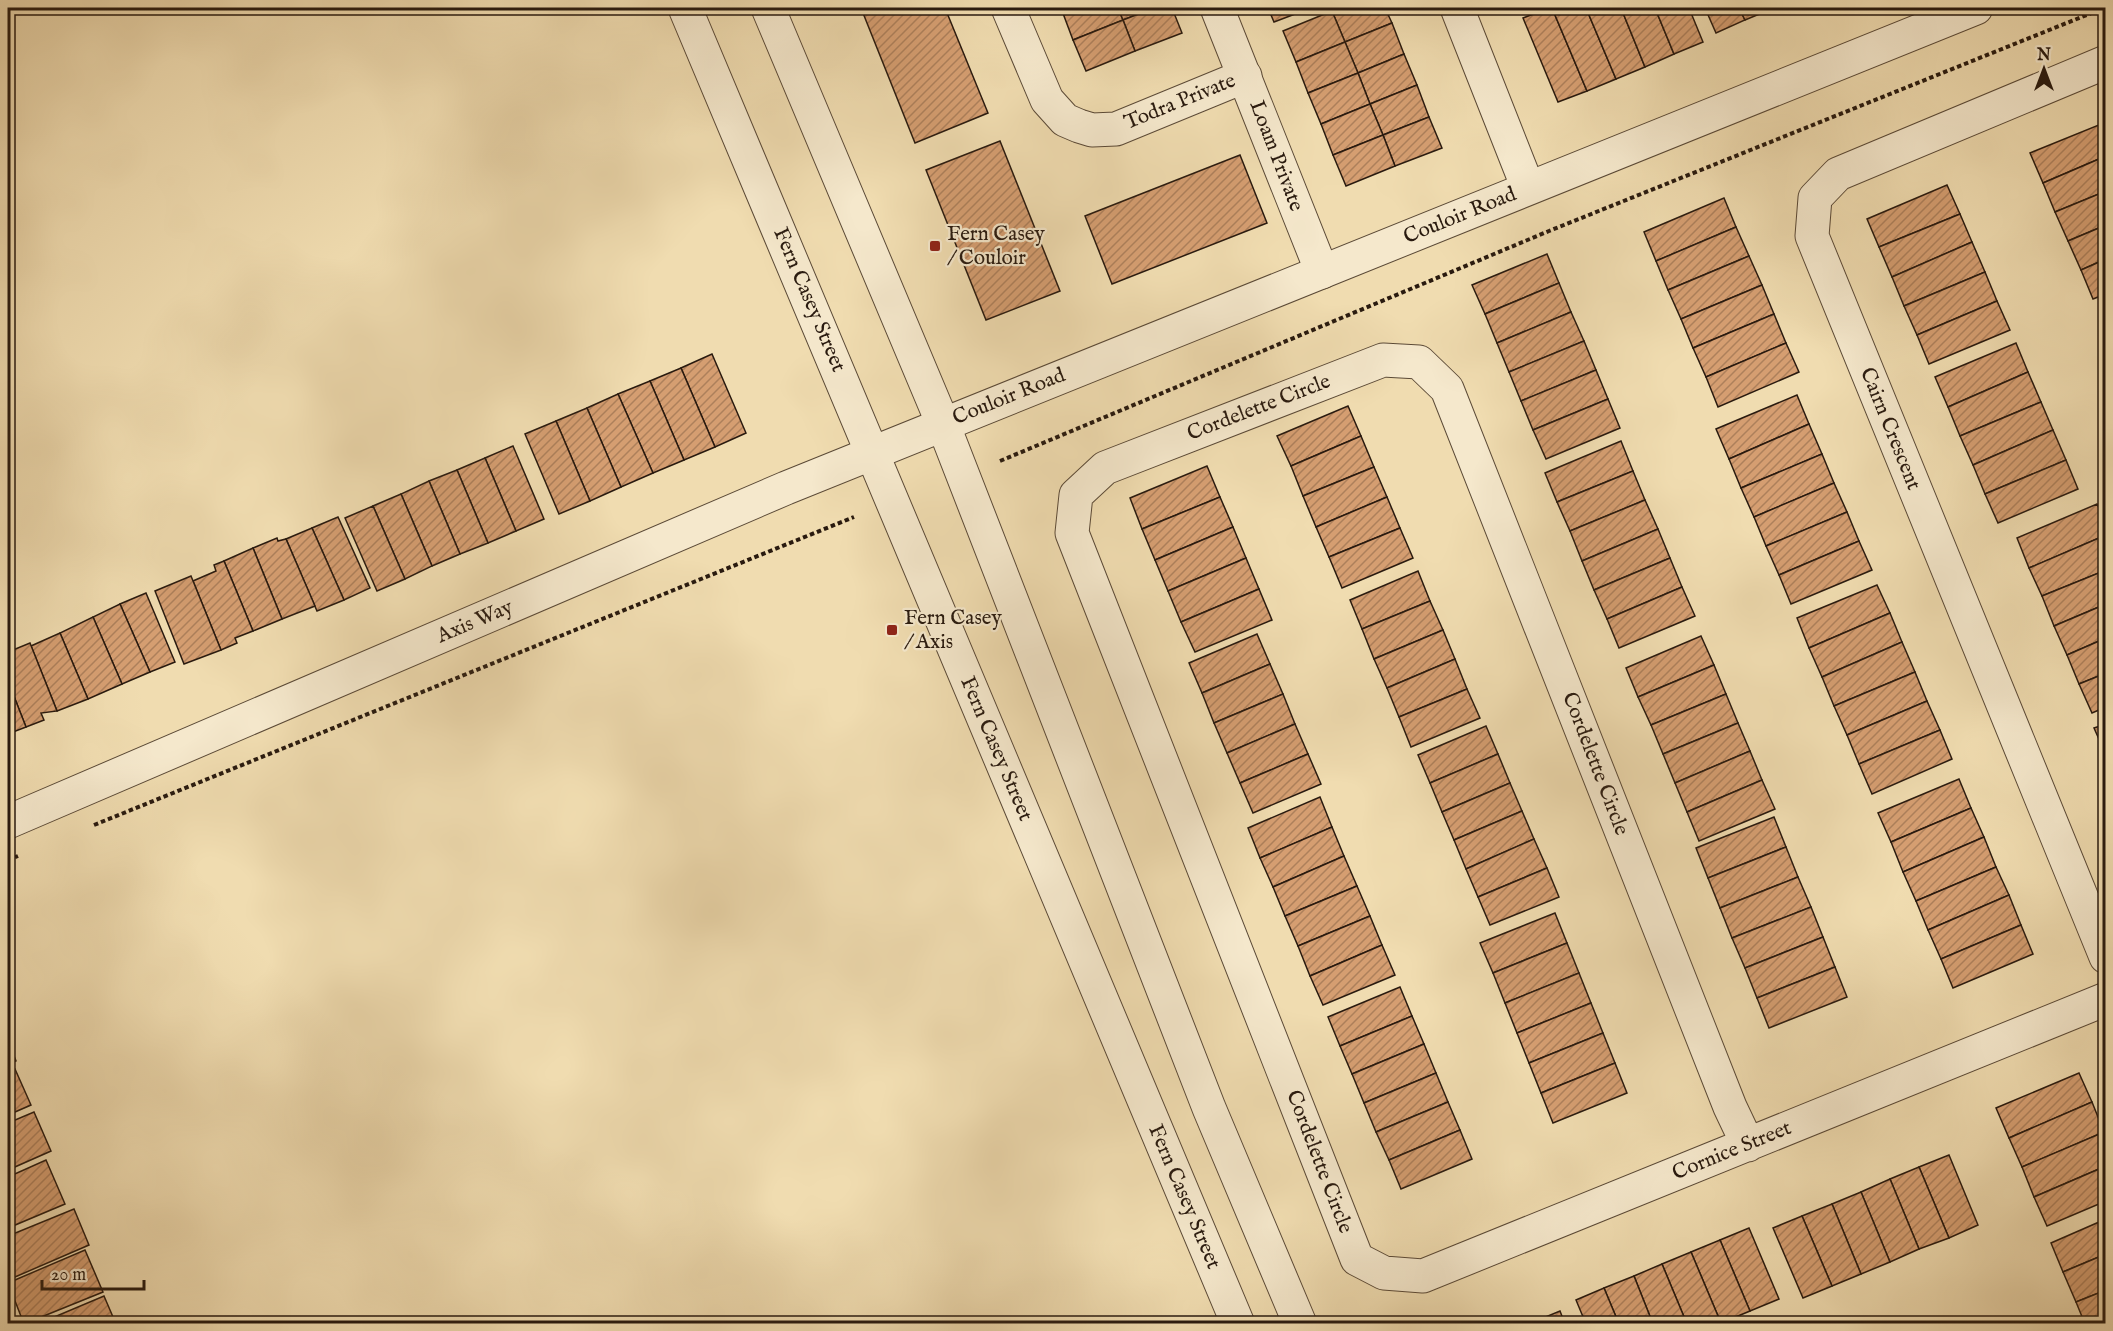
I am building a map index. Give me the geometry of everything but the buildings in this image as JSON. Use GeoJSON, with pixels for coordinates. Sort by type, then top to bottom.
{"type":"FeatureCollection","features":[{"type":"Feature","properties":{"kind":"street","name":"Fern Casey Street"},"geometry":{"type":"LineString","coordinates":[[685,8],[1238,1323]]}},
{"type":"Feature","properties":{"kind":"street"},"geometry":{"type":"LineString","coordinates":[[768,8],[943,424],[1209,1108],[1300,1323]]}},
{"type":"Feature","properties":{"kind":"street","name":"Todra Private"},"geometry":{"type":"LineString","coordinates":[[1008,8],[1047,100],[1065,120],[1092,130],[1116,129],[1245,76]]}},
{"type":"Feature","properties":{"kind":"street","name":"Loam Private"},"geometry":{"type":"LineString","coordinates":[[1217,8],[1322,272]]}},
{"type":"Feature","properties":{"kind":"street"},"geometry":{"type":"LineString","coordinates":[[1457,8],[1528,188]]}},
{"type":"Feature","properties":{"kind":"street","name":"Couloir Road"},"geometry":{"type":"LineString","coordinates":[[943,424],[1976,8]]}},
{"type":"Feature","properties":{"kind":"street","name":"Cairn Crescent"},"geometry":{"type":"LineString","coordinates":[[2106,62],[1839,174],[1815,198],[1812,236],[2106,957]]}},
{"type":"Feature","properties":{"kind":"street","name":"Cordelette Circle"},"geometry":{"type":"LineString","coordinates":[[1357,1259],[1072,533],[1076,495],[1105,468],[1383,360],[1419,362],[1447,388],[1726,1096],[1748,1145]]}},
{"type":"Feature","properties":{"kind":"street","name":"Axis Way"},"geometry":{"type":"LineString","coordinates":[[8,822],[943,424]]}},
{"type":"Feature","properties":{"kind":"street","name":"Cornice Street"},"geometry":{"type":"LineString","coordinates":[[1357,1259],[1384,1273],[1423,1276],[2106,999]]}},
{"type":"Feature","properties":{"kind":"path"},"geometry":{"type":"LineString","coordinates":[[999,461],[1549,231],[2104,8]]}},
{"type":"Feature","properties":{"kind":"path"},"geometry":{"type":"LineString","coordinates":[[84,829],[854,517]]}},
{"type":"Feature","properties":{"kind":"path"},"geometry":{"type":"LineString","coordinates":[[8,860],[29,851]]}},
{"type":"Feature","properties":{"kind":"place","name":"Fern Casey / Couloir"},"geometry":{"type":"Point","coordinates":[935,246]}},
{"type":"Feature","properties":{"kind":"place","name":"Fern Casey / Axis"},"geometry":{"type":"Point","coordinates":[892,630]}}]}
